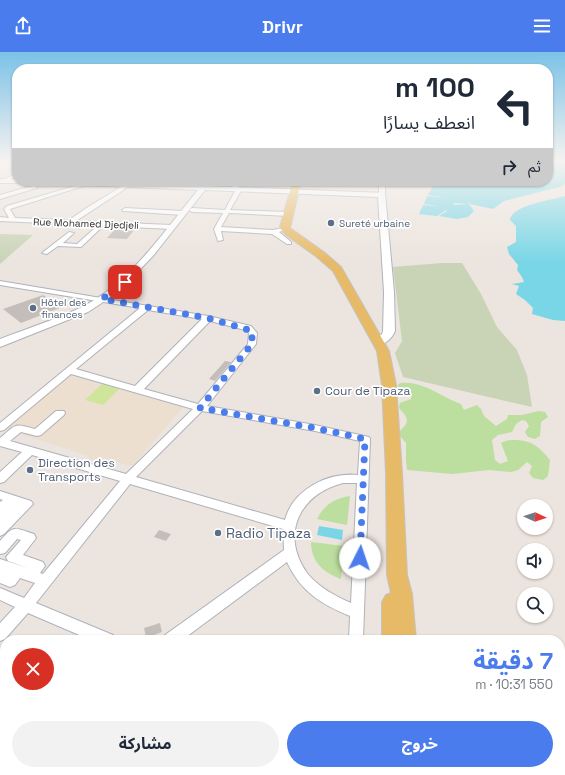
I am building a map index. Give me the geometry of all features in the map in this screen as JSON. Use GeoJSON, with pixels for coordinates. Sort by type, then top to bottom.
{"type":"FeatureCollection","features":[{"type":"Feature","properties":{"kind":"main road"},"geometry":{"type":"LineString","coordinates":[[0,343],[84,310],[125,282],[197,195]]}},
{"type":"Feature","properties":{"kind":"main road"},"geometry":{"type":"LineString","coordinates":[[294,195],[284,223],[285,228],[289,233],[322,254],[332,264],[378,341],[386,364],[389,385],[394,473],[397,575],[394,594],[393,635]]}},
{"type":"Feature","properties":{"kind":"main road"},"geometry":{"type":"LineString","coordinates":[[376,195],[382,195],[389,292],[388,334],[378,341]]}},
{"type":"Feature","properties":{"kind":"main road"},"geometry":{"type":"LineString","coordinates":[[0,338],[102,299]]}},
{"type":"Feature","properties":{"kind":"main road"},"geometry":{"type":"LineString","coordinates":[[397,575],[402,594],[404,635]]}},
{"type":"Feature","properties":{"kind":"street"},"geometry":{"type":"LineString","coordinates":[[13,220],[7,208],[16,204],[13,203],[41,195]]}},
{"type":"Feature","properties":{"kind":"street"},"geometry":{"type":"LineString","coordinates":[[71,222],[90,208],[114,195]]}},
{"type":"Feature","properties":{"kind":"street"},"geometry":{"type":"LineString","coordinates":[[220,240],[217,229],[236,195]]}},
{"type":"Feature","properties":{"kind":"street"},"geometry":{"type":"LineString","coordinates":[[125,210],[183,213]]}},
{"type":"Feature","properties":{"kind":"street"},"geometry":{"type":"LineString","coordinates":[[192,210],[288,214]]}},
{"type":"Feature","properties":{"kind":"street"},"geometry":{"type":"LineString","coordinates":[[0,216],[8,212]]}},
{"type":"Feature","properties":{"kind":"street","name":"Rue Mohamed Djedjeli"},"geometry":{"type":"LineString","coordinates":[[0,216],[13,220],[172,227]]}},
{"type":"Feature","properties":{"kind":"street"},"geometry":{"type":"LineString","coordinates":[[57,244],[79,246],[98,228]]}},
{"type":"Feature","properties":{"kind":"street"},"geometry":{"type":"LineString","coordinates":[[217,229],[274,232],[285,228]]}},
{"type":"Feature","properties":{"kind":"street"},"geometry":{"type":"LineString","coordinates":[[274,232],[289,243]]}},
{"type":"Feature","properties":{"kind":"street"},"geometry":{"type":"LineString","coordinates":[[45,253],[71,233]]}},
{"type":"Feature","properties":{"kind":"street"},"geometry":{"type":"LineString","coordinates":[[0,283],[208,318],[251,329],[253,332],[252,344],[200,408],[128,479],[0,634]]}},
{"type":"Feature","properties":{"kind":"street"},"geometry":{"type":"LineString","coordinates":[[0,428],[146,307]]}},
{"type":"Feature","properties":{"kind":"street"},"geometry":{"type":"LineString","coordinates":[[138,389],[208,318]]}},
{"type":"Feature","properties":{"kind":"street"},"geometry":{"type":"LineString","coordinates":[[69,370],[200,408],[364,438],[366,441],[356,635]]}},
{"type":"Feature","properties":{"kind":"street"},"geometry":{"type":"LineString","coordinates":[[1,442],[19,428],[38,434],[60,413]]}},
{"type":"Feature","properties":{"kind":"street"},"geometry":{"type":"LineString","coordinates":[[1,442],[289,526]]}},
{"type":"Feature","properties":{"kind":"street"},"geometry":{"type":"LineString","coordinates":[[0,479],[30,451]]}},
{"type":"Feature","properties":{"kind":"street"},"geometry":{"type":"LineString","coordinates":[[357,612],[330,600],[304,579],[295,566],[288,542],[289,526],[298,506],[306,496],[316,488],[342,478],[364,480]]}},
{"type":"Feature","properties":{"kind":"street"},"geometry":{"type":"LineString","coordinates":[[0,495],[27,504],[0,531]]}},
{"type":"Feature","properties":{"kind":"street"},"geometry":{"type":"LineString","coordinates":[[0,509],[6,504],[13,506],[0,519]]}},
{"type":"Feature","properties":{"kind":"street"},"geometry":{"type":"LineString","coordinates":[[0,549],[15,533],[30,538],[13,557],[38,566],[10,581],[0,577]]}},
{"type":"Feature","properties":{"kind":"street"},"geometry":{"type":"LineString","coordinates":[[177,635],[290,553]]}},
{"type":"Feature","properties":{"kind":"street"},"geometry":{"type":"LineString","coordinates":[[0,565],[45,581]]}},
{"type":"Feature","properties":{"kind":"street"},"geometry":{"type":"LineString","coordinates":[[0,594],[97,635]]}},
{"type":"Feature","properties":{"kind":"shaded area"},"geometry":{"type":"Polygon","coordinates":[[[70,374],[186,404],[132,466],[105,459],[99,459],[97,462],[88,459],[89,456],[4,429],[70,374]]]}},
{"type":"Feature","properties":{"kind":"green space"},"geometry":{"type":"Polygon","coordinates":[[[0,234],[33,235],[0,264],[0,234]]]}},
{"type":"Feature","properties":{"kind":"green space"},"geometry":{"type":"Polygon","coordinates":[[[462,263],[481,294],[497,327],[517,350],[527,375],[532,407],[403,377],[395,353],[402,341],[393,267],[462,263]]]}},
{"type":"Feature","properties":{"kind":"green space"},"geometry":{"type":"Polygon","coordinates":[[[103,383],[121,387],[103,405],[85,400],[103,383]]]}},
{"type":"Feature","properties":{"kind":"green space"},"geometry":{"type":"Polygon","coordinates":[[[400,383],[424,386],[461,404],[464,410],[477,405],[481,409],[484,416],[496,426],[507,419],[508,415],[522,415],[539,411],[545,412],[548,417],[541,422],[540,436],[535,439],[528,437],[525,432],[529,426],[526,421],[522,420],[516,424],[512,432],[498,435],[492,440],[495,460],[500,464],[508,461],[501,443],[516,440],[531,443],[550,460],[548,476],[543,480],[533,478],[529,473],[532,466],[527,462],[518,470],[511,472],[489,470],[452,474],[407,470],[406,443],[399,435],[399,432],[407,420],[399,408],[400,403],[411,399],[411,397],[401,393],[398,388],[400,383]]]}},
{"type":"Feature","properties":{"kind":"green space"},"geometry":{"type":"Polygon","coordinates":[[[350,496],[347,525],[317,519],[330,503],[340,498],[350,496]]]}},
{"type":"Feature","properties":{"kind":"green space"},"geometry":{"type":"Polygon","coordinates":[[[311,542],[344,546],[341,579],[329,574],[320,566],[313,555],[311,542]]]}},
{"type":"Feature","properties":{"kind":"water"},"geometry":{"type":"Polygon","coordinates":[[[428,195],[529,195],[504,201],[493,209],[470,204],[468,201],[474,211],[468,217],[457,219],[439,216],[447,211],[446,210],[437,216],[419,214],[423,205],[439,206],[424,204],[427,196],[448,198],[428,195]],[[455,203],[453,205],[469,204],[455,203]]]}},
{"type":"Feature","properties":{"kind":"water"},"geometry":{"type":"Polygon","coordinates":[[[565,196],[565,321],[553,320],[532,314],[533,308],[516,294],[519,286],[512,284],[524,282],[517,270],[518,265],[509,254],[507,247],[516,242],[516,226],[510,220],[512,215],[518,210],[533,204],[565,196]]]}},
{"type":"Feature","properties":{"kind":"water"},"geometry":{"type":"Polygon","coordinates":[[[319,526],[343,530],[342,540],[317,535],[319,526]]]}},
{"type":"Feature","properties":{"kind":"building"},"geometry":{"type":"Polygon","coordinates":[[[116,228],[135,229],[127,239],[107,238],[116,228]]]}},
{"type":"Feature","properties":{"kind":"building","name":"Hôtel des finances"},"geometry":{"type":"Polygon","coordinates":[[[43,295],[62,307],[21,323],[3,309],[43,295]]]}},
{"type":"Feature","properties":{"kind":"building"},"geometry":{"type":"Polygon","coordinates":[[[225,361],[231,362],[215,381],[209,379],[225,361]]]}},
{"type":"Feature","properties":{"kind":"building"},"geometry":{"type":"Polygon","coordinates":[[[159,530],[171,534],[166,541],[154,537],[159,530]]]}},
{"type":"Feature","properties":{"kind":"building"},"geometry":{"type":"Polygon","coordinates":[[[160,623],[162,632],[154,635],[145,635],[144,628],[160,623]]]}},
{"type":"Feature","properties":{"kind":"place","name":"Sureté urbaine"},"geometry":{"type":"Point","coordinates":[331,223]}},
{"type":"Feature","properties":{"kind":"place","name":"Hôtel des finances"},"geometry":{"type":"Point","coordinates":[33,308]}},
{"type":"Feature","properties":{"kind":"place","name":"Cour de Tipaza"},"geometry":{"type":"Point","coordinates":[317,391]}},
{"type":"Feature","properties":{"kind":"place","name":"Direction des Transports"},"geometry":{"type":"Point","coordinates":[30,470]}},
{"type":"Feature","properties":{"kind":"place","name":"Radio Tipaza"},"geometry":{"type":"Point","coordinates":[218,533]}},
{"type":"Feature","properties":{"kind":"route"},"geometry":{"type":"LineString","coordinates":[[125,282],[102,299],[208,318],[248,328],[253,332],[252,344],[200,408],[315,428],[365,439],[360,558]]}}]}
